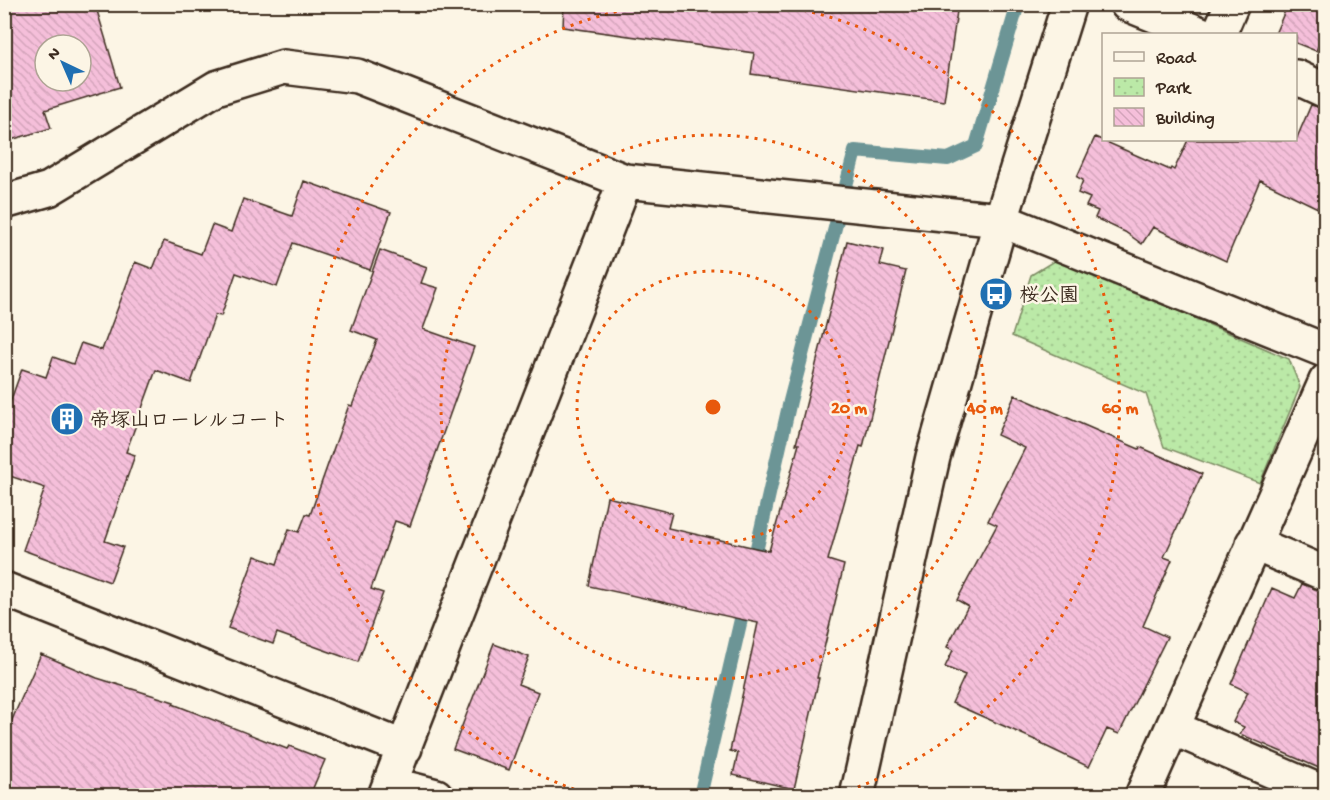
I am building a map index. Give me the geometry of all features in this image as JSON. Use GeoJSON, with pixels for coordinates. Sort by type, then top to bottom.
{"type":"FeatureCollection","features":[{"type":"Feature","properties":{"kind":"street"},"geometry":{"type":"LineString","coordinates":[[857,795],[933,457],[1001,220],[1069,4]]}},
{"type":"Feature","properties":{"kind":"street"},"geometry":{"type":"LineString","coordinates":[[1127,4],[1199,33]]}},
{"type":"Feature","properties":{"kind":"street"},"geometry":{"type":"LineString","coordinates":[[1219,33],[1232,4]]}},
{"type":"Feature","properties":{"kind":"street"},"geometry":{"type":"LineString","coordinates":[[4,202],[49,189],[216,88],[284,67],[357,76],[625,181],[1001,220],[1326,351]]}},
{"type":"Feature","properties":{"kind":"street"},"geometry":{"type":"LineString","coordinates":[[1297,77],[1326,91]]}},
{"type":"Feature","properties":{"kind":"street"},"geometry":{"type":"LineString","coordinates":[[436,795],[387,790],[625,181]]}},
{"type":"Feature","properties":{"kind":"street"},"geometry":{"type":"LineString","coordinates":[[1142,795],[1326,381]]}},
{"type":"Feature","properties":{"kind":"street"},"geometry":{"type":"LineString","coordinates":[[1253,543],[1326,574]]}},
{"type":"Feature","properties":{"kind":"street"},"geometry":{"type":"LineString","coordinates":[[4,589],[405,748]]}},
{"type":"Feature","properties":{"kind":"street"},"geometry":{"type":"LineString","coordinates":[[1173,728],[1326,794]]}},
{"type":"Feature","properties":{"kind":"green space"},"geometry":{"type":"Polygon","coordinates":[[[1057,259],[1289,359],[1300,387],[1260,483],[1164,447],[1146,394],[1012,336],[1031,275],[1057,259]]]}},
{"type":"Feature","properties":{"kind":"building"},"geometry":{"type":"Polygon","coordinates":[[[4,4],[95,4],[120,87],[45,110],[51,128],[4,142],[4,4]]]}},
{"type":"Feature","properties":{"kind":"building"},"geometry":{"type":"Polygon","coordinates":[[[564,4],[958,4],[944,101],[751,74],[754,53],[563,27],[564,4]]]}},
{"type":"Feature","properties":{"kind":"building"},"geometry":{"type":"Polygon","coordinates":[[[1288,4],[1326,4],[1326,29],[1316,51],[1297,43],[1297,33],[1275,33],[1288,4]]]}},
{"type":"Feature","properties":{"kind":"building"},"geometry":{"type":"Polygon","coordinates":[[[1311,105],[1326,109],[1326,212],[1260,180],[1226,261],[1153,227],[1142,244],[1125,232],[1095,218],[1098,211],[1086,206],[1090,198],[1078,193],[1083,180],[1077,177],[1095,137],[1170,170],[1171,168],[1174,170],[1188,141],[1297,141],[1311,105]]]}},
{"type":"Feature","properties":{"kind":"building"},"geometry":{"type":"Polygon","coordinates":[[[304,181],[391,212],[370,270],[293,243],[277,287],[236,273],[221,316],[215,315],[191,383],[156,370],[126,452],[135,455],[105,541],[123,547],[110,582],[23,550],[45,488],[4,474],[4,419],[22,369],[46,377],[53,357],[73,364],[81,343],[102,350],[135,262],[153,269],[164,241],[201,254],[212,225],[231,232],[243,199],[292,216],[304,181]]]}},
{"type":"Feature","properties":{"kind":"building"},"geometry":{"type":"Polygon","coordinates":[[[847,241],[884,250],[880,265],[906,271],[863,447],[860,446],[828,560],[844,565],[794,789],[733,775],[738,753],[730,751],[758,623],[589,586],[607,497],[672,513],[668,528],[769,551],[799,444],[796,444],[847,241]]]}},
{"type":"Feature","properties":{"kind":"building"},"geometry":{"type":"Polygon","coordinates":[[[380,250],[427,267],[421,283],[438,288],[423,329],[474,347],[410,526],[395,521],[371,589],[383,593],[358,662],[277,633],[273,644],[228,628],[255,556],[277,564],[289,529],[299,532],[306,514],[310,515],[349,405],[352,406],[377,340],[351,330],[380,250]]]}},
{"type":"Feature","properties":{"kind":"building"},"geometry":{"type":"Polygon","coordinates":[[[1015,395],[1202,474],[1164,557],[1172,560],[1143,626],[1167,637],[1119,734],[1107,729],[1089,767],[1042,743],[952,703],[965,675],[945,667],[953,650],[947,647],[968,606],[957,600],[997,525],[988,521],[1025,448],[997,435],[1015,395]]]}},
{"type":"Feature","properties":{"kind":"building"},"geometry":{"type":"Polygon","coordinates":[[[1302,584],[1326,592],[1326,771],[1240,734],[1244,727],[1233,722],[1248,692],[1231,684],[1272,588],[1295,598],[1302,584]]]}},
{"type":"Feature","properties":{"kind":"building"},"geometry":{"type":"Polygon","coordinates":[[[494,644],[529,657],[518,684],[538,692],[509,770],[453,749],[494,644]]]}},
{"type":"Feature","properties":{"kind":"building"},"geometry":{"type":"Polygon","coordinates":[[[41,654],[97,678],[174,702],[173,704],[287,749],[289,746],[325,760],[310,795],[27,795],[4,786],[4,738],[41,654]]]}},
{"type":"Feature","properties":{"kind":"waterway"},"geometry":{"type":"LineString","coordinates":[[753,565],[790,401],[855,151],[948,159],[976,146],[1018,4]]}},
{"type":"Feature","properties":{"kind":"waterway"},"geometry":{"type":"LineString","coordinates":[[700,796],[745,602]]}},
{"type":"Feature","properties":{"kind":"place","name":"桜公園"},"geometry":{"type":"Point","coordinates":[996,294]}},
{"type":"Feature","properties":{"kind":"place","name":"帝塚山ローレルコート"},"geometry":{"type":"Point","coordinates":[67,419]}}]}
